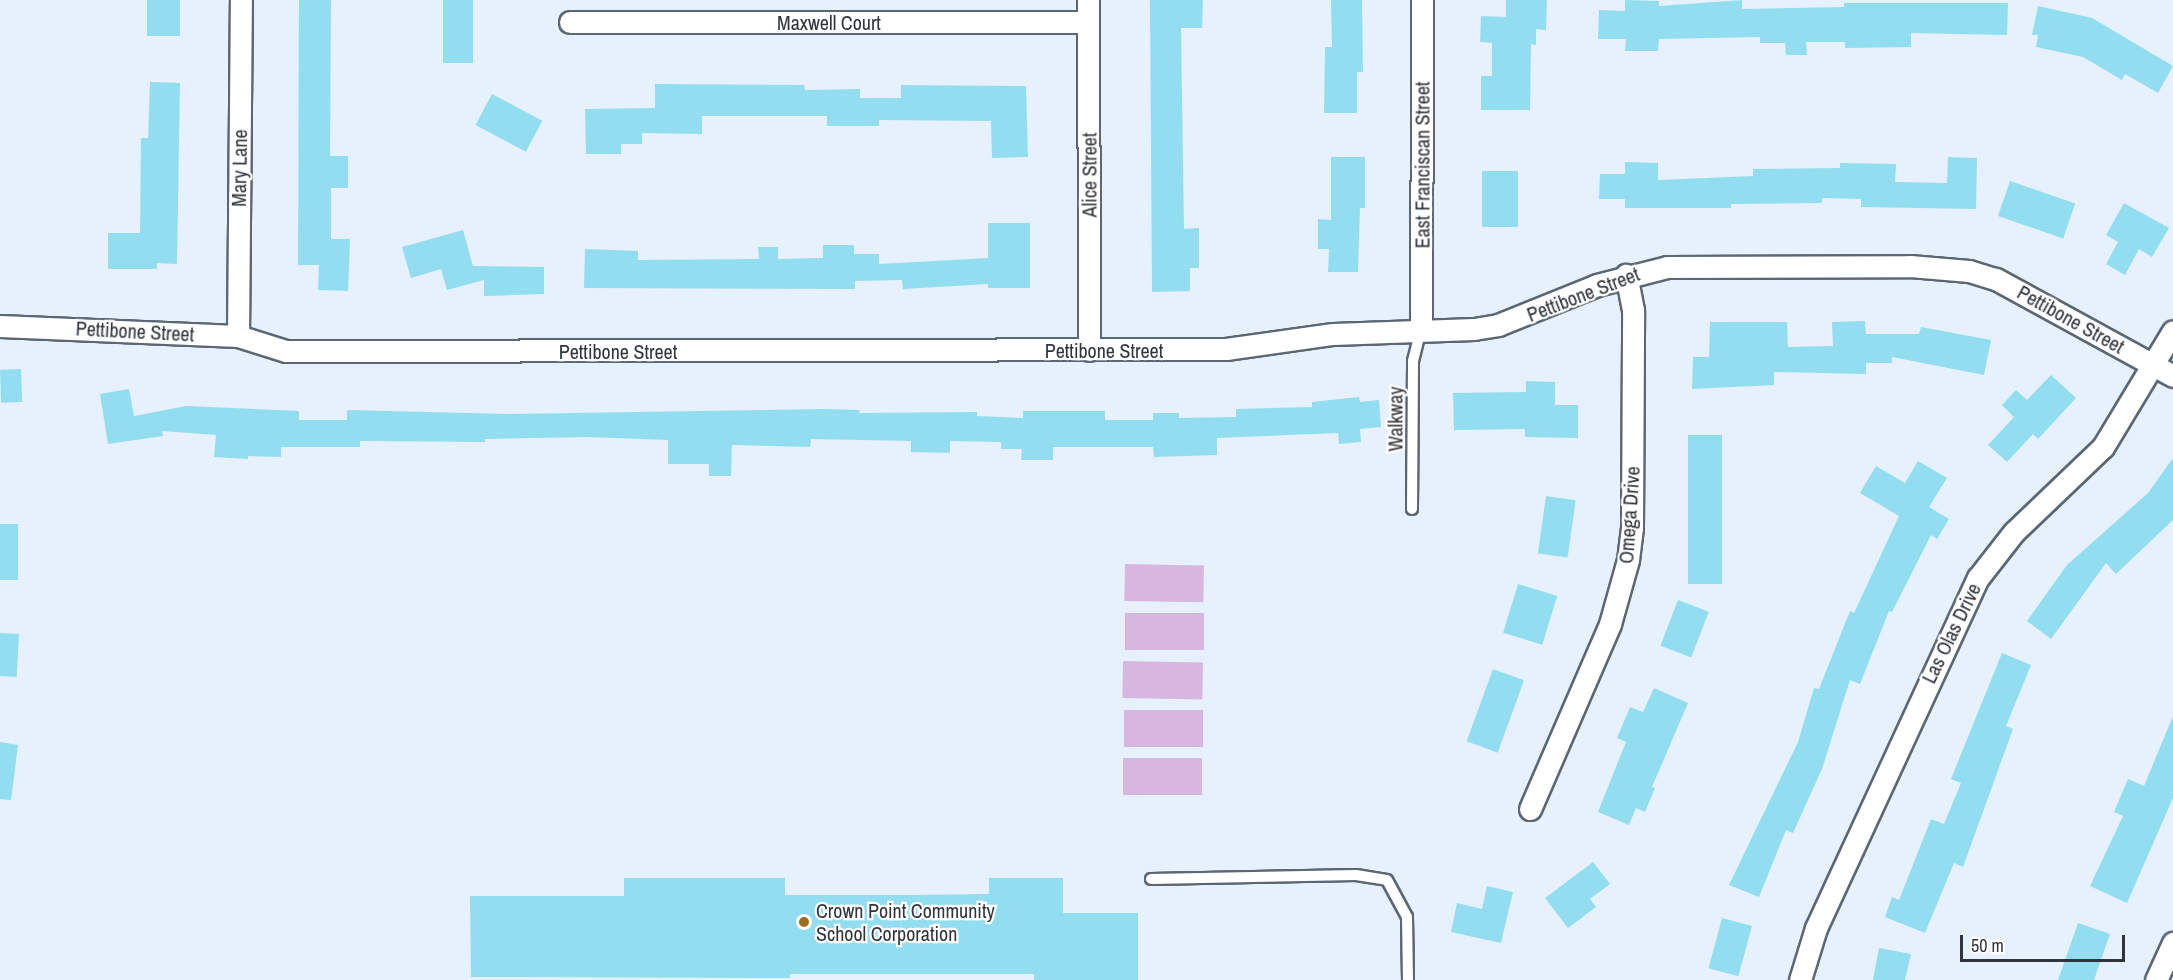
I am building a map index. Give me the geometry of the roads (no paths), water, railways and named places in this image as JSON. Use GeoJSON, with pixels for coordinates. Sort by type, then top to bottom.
{"type":"FeatureCollection","features":[{"type":"Feature","properties":{"kind":"street","name":"Mary Lane"},"geometry":{"type":"LineString","coordinates":[[238,336],[241,0]]}},
{"type":"Feature","properties":{"kind":"street","name":"Alice Street"},"geometry":{"type":"LineString","coordinates":[[1089,0],[1089,350]]}},
{"type":"Feature","properties":{"kind":"street","name":"East Franciscan Street"},"geometry":{"type":"LineString","coordinates":[[1421,330],[1422,0]]}},
{"type":"Feature","properties":{"kind":"street","name":"Maxwell Court"},"geometry":{"type":"LineString","coordinates":[[570,22],[1088,22]]}},
{"type":"Feature","properties":{"kind":"street","name":"Pettibone Street"},"geometry":{"type":"LineString","coordinates":[[0,326],[238,336],[286,351],[1226,349],[1334,334],[1498,325],[1626,275],[1687,266],[1910,266],[1969,271],[2021,289],[2173,376]]}},
{"type":"Feature","properties":{"kind":"street","name":"Omega Drive"},"geometry":{"type":"LineString","coordinates":[[1530,809],[1610,624],[1628,560],[1632,528],[1633,310],[1626,275]]}},
{"type":"Feature","properties":{"kind":"street","name":"Las Olas Drive"},"geometry":{"type":"LineString","coordinates":[[1800,980],[1816,928],[1978,578],[2014,532],[2103,447],[2173,331]]}},
{"type":"Feature","properties":{"kind":"street"},"geometry":{"type":"LineString","coordinates":[[2156,980],[2173,942]]}},
{"type":"Feature","properties":{"kind":"lane","name":"Walkway"},"geometry":{"type":"LineString","coordinates":[[1412,509],[1413,361],[1421,330]]}},
{"type":"Feature","properties":{"kind":"lane"},"geometry":{"type":"LineString","coordinates":[[1151,879],[1356,875],[1387,880],[1407,917],[1408,980]]}},
{"type":"Feature","properties":{"kind":"place","name":"Crown Point Community School Corporation"},"geometry":{"type":"Point","coordinates":[804,922]}}]}
